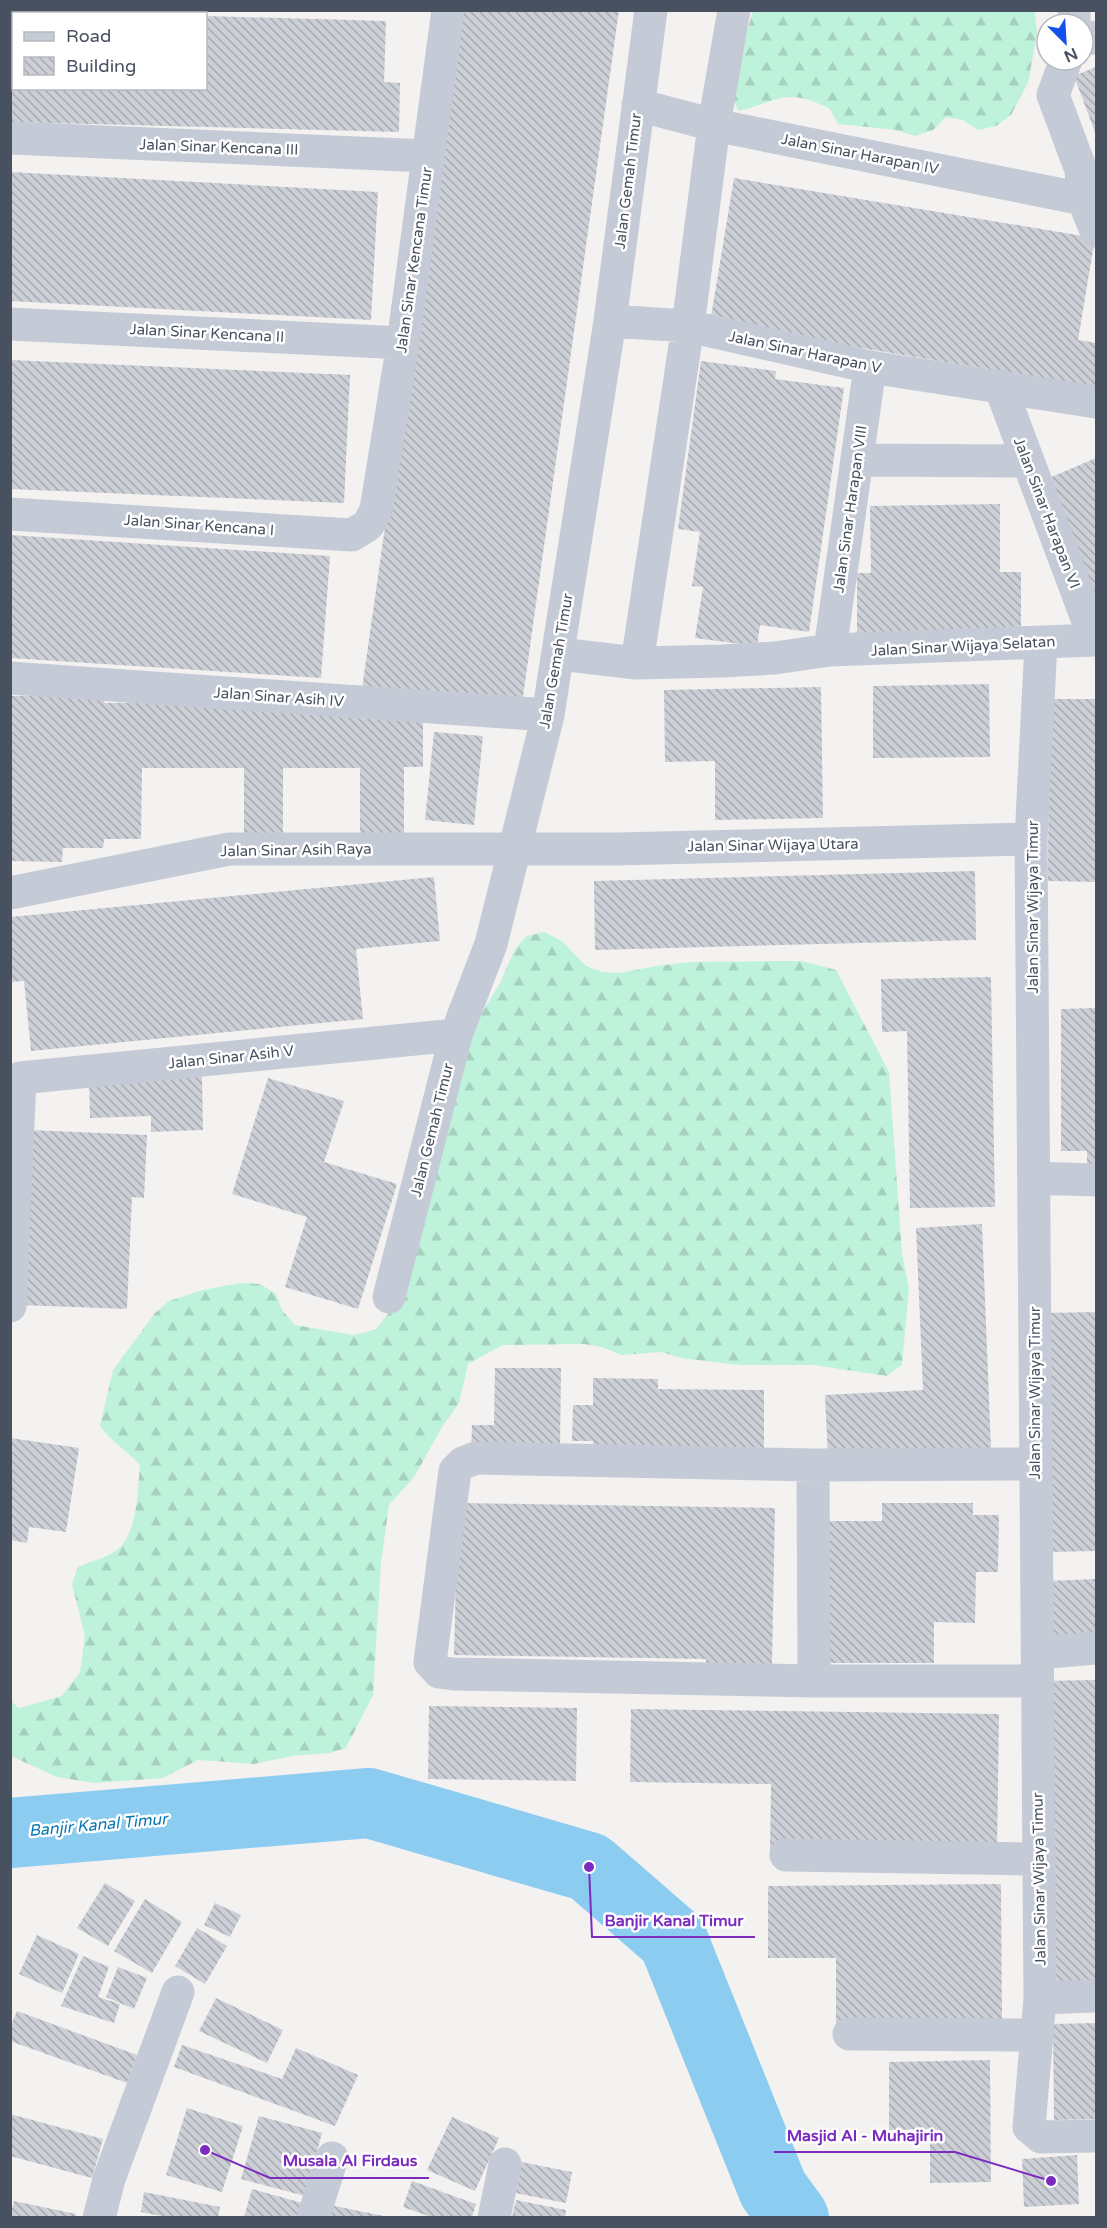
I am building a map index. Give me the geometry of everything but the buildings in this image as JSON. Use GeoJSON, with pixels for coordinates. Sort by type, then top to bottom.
{"type":"FeatureCollection","features":[{"type":"Feature","properties":{"kind":"street","name":"Jalan Sinar Kencana Timur"},"geometry":{"type":"LineString","coordinates":[[376,510],[402,343],[447,10]]}},
{"type":"Feature","properties":{"kind":"street","name":"Jalan Gemah Timur"},"geometry":{"type":"LineString","coordinates":[[389,1297],[456,1035],[490,944],[548,715],[610,321],[651,10]]}},
{"type":"Feature","properties":{"kind":"street"},"geometry":{"type":"LineString","coordinates":[[637,663],[688,326],[714,124],[734,10]]}},
{"type":"Feature","properties":{"kind":"street"},"geometry":{"type":"LineString","coordinates":[[1062,72],[1053,95],[1081,170],[1083,200],[1096,231]]}},
{"type":"Feature","properties":{"kind":"street","name":"Jalan Sinar Harapan IV"},"geometry":{"type":"LineString","coordinates":[[638,105],[714,124],[1083,200]]}},
{"type":"Feature","properties":{"kind":"street","name":"Jalan Sinar Kencana III"},"geometry":{"type":"LineString","coordinates":[[10,138],[428,156]]}},
{"type":"Feature","properties":{"kind":"street","name":"Jalan Sinar Harapan V"},"geometry":{"type":"LineString","coordinates":[[610,321],[688,326],[870,367],[1096,402]]}},
{"type":"Feature","properties":{"kind":"street","name":"Jalan Sinar Kencana II"},"geometry":{"type":"LineString","coordinates":[[10,324],[402,343]]}},
{"type":"Feature","properties":{"kind":"street","name":"Jalan Sinar Harapan VIII"},"geometry":{"type":"LineString","coordinates":[[830,650],[870,367]]}},
{"type":"Feature","properties":{"kind":"street","name":"Jalan Sinar Harapan VI"},"geometry":{"type":"LineString","coordinates":[[1000,386],[1026,460],[1096,640]]}},
{"type":"Feature","properties":{"kind":"street"},"geometry":{"type":"LineString","coordinates":[[857,460],[1026,460]]}},
{"type":"Feature","properties":{"kind":"street","name":"Jalan Sinar Kencana I"},"geometry":{"type":"LineString","coordinates":[[10,513],[352,535],[368,525],[376,510]]}},
{"type":"Feature","properties":{"kind":"street","name":"Jalan Sinar Wijaya Selatan"},"geometry":{"type":"LineString","coordinates":[[559,654],[637,663],[776,658],[830,650],[1096,640]]}},
{"type":"Feature","properties":{"kind":"street","name":"Jalan Sinar Wijaya Timur"},"geometry":{"type":"LineString","coordinates":[[1041,643],[1031,838],[1040,1998],[1029,2127],[1041,2137],[1096,2136]]}},
{"type":"Feature","properties":{"kind":"street","name":"Jalan Sinar Asih IV"},"geometry":{"type":"LineString","coordinates":[[10,678],[548,715]]}},
{"type":"Feature","properties":{"kind":"street","name":"Jalan Sinar Wijaya Utara"},"geometry":{"type":"LineString","coordinates":[[514,848],[616,849],[1031,838]]}},
{"type":"Feature","properties":{"kind":"street","name":"Jalan Sinar Asih Raya"},"geometry":{"type":"LineString","coordinates":[[10,893],[229,849],[514,848]]}},
{"type":"Feature","properties":{"kind":"street","name":"Jalan Sinar Asih V"},"geometry":{"type":"LineString","coordinates":[[15,1073],[456,1035]]}},
{"type":"Feature","properties":{"kind":"street"},"geometry":{"type":"LineString","coordinates":[[11,1302],[15,1073]]}},
{"type":"Feature","properties":{"kind":"street"},"geometry":{"type":"LineString","coordinates":[[1034,1178],[1096,1180]]}},
{"type":"Feature","properties":{"kind":"street"},"geometry":{"type":"LineString","coordinates":[[1035,1464],[813,1465],[476,1458],[463,1462],[455,1471],[430,1662],[439,1672],[453,1674],[814,1681],[1037,1667],[1096,1648]]}},
{"type":"Feature","properties":{"kind":"street"},"geometry":{"type":"LineString","coordinates":[[813,1465],[814,1681]]}},
{"type":"Feature","properties":{"kind":"street"},"geometry":{"type":"LineString","coordinates":[[786,1855],[1039,1859]]}},
{"type":"Feature","properties":{"kind":"street"},"geometry":{"type":"LineString","coordinates":[[100,2217],[109,2179],[178,1992]]}},
{"type":"Feature","properties":{"kind":"street"},"geometry":{"type":"LineString","coordinates":[[1040,1998],[1096,1996]]}},
{"type":"Feature","properties":{"kind":"street"},"geometry":{"type":"LineString","coordinates":[[849,2034],[1036,2035]]}},
{"type":"Feature","properties":{"kind":"street"},"geometry":{"type":"LineString","coordinates":[[313,2217],[332,2158]]}},
{"type":"Feature","properties":{"kind":"street"},"geometry":{"type":"LineString","coordinates":[[494,2217],[505,2164]]}},
{"type":"Feature","properties":{"kind":"green space"},"geometry":{"type":"Polygon","coordinates":[[[753,11],[1035,11],[1035,45],[1028,83],[1011,115],[996,126],[978,130],[963,120],[946,117],[933,130],[915,136],[896,130],[838,124],[830,109],[804,98],[784,98],[739,111],[729,94],[753,11]]]}},
{"type":"Feature","properties":{"kind":"green space"},"geometry":{"type":"Polygon","coordinates":[[[544,932],[562,941],[586,966],[602,972],[620,973],[691,962],[782,961],[802,961],[836,970],[889,1072],[902,1253],[909,1288],[902,1365],[887,1376],[813,1365],[738,1365],[681,1358],[661,1352],[621,1355],[602,1347],[584,1344],[503,1345],[468,1364],[459,1403],[442,1427],[415,1476],[389,1505],[381,1563],[373,1695],[346,1748],[330,1753],[292,1756],[254,1764],[198,1760],[163,1778],[94,1783],[57,1777],[11,1756],[11,1701],[19,1708],[62,1696],[80,1672],[85,1636],[72,1584],[78,1567],[119,1549],[126,1539],[135,1515],[140,1465],[100,1426],[113,1370],[155,1313],[169,1301],[203,1290],[240,1283],[260,1284],[276,1294],[282,1310],[295,1325],[353,1335],[375,1330],[408,1289],[467,1037],[500,983],[515,949],[527,936],[544,932]]]}},
{"type":"Feature","properties":{"kind":"waterway","name":"Banjir Kanal Timur"},"geometry":{"type":"LineString","coordinates":[[10,1833],[369,1803],[589,1867],[673,1940],[773,2189],[794,2218]]}},
{"type":"Feature","properties":{"kind":"place","name":"Banjir Kanal Timur"},"geometry":{"type":"Point","coordinates":[589,1867]}},
{"type":"Feature","properties":{"kind":"place","name":"Musala Al Firdaus"},"geometry":{"type":"Point","coordinates":[205,2150]}},
{"type":"Feature","properties":{"kind":"place","name":"Masjid Al - Muhajirin"},"geometry":{"type":"Point","coordinates":[1051,2181]}}]}
